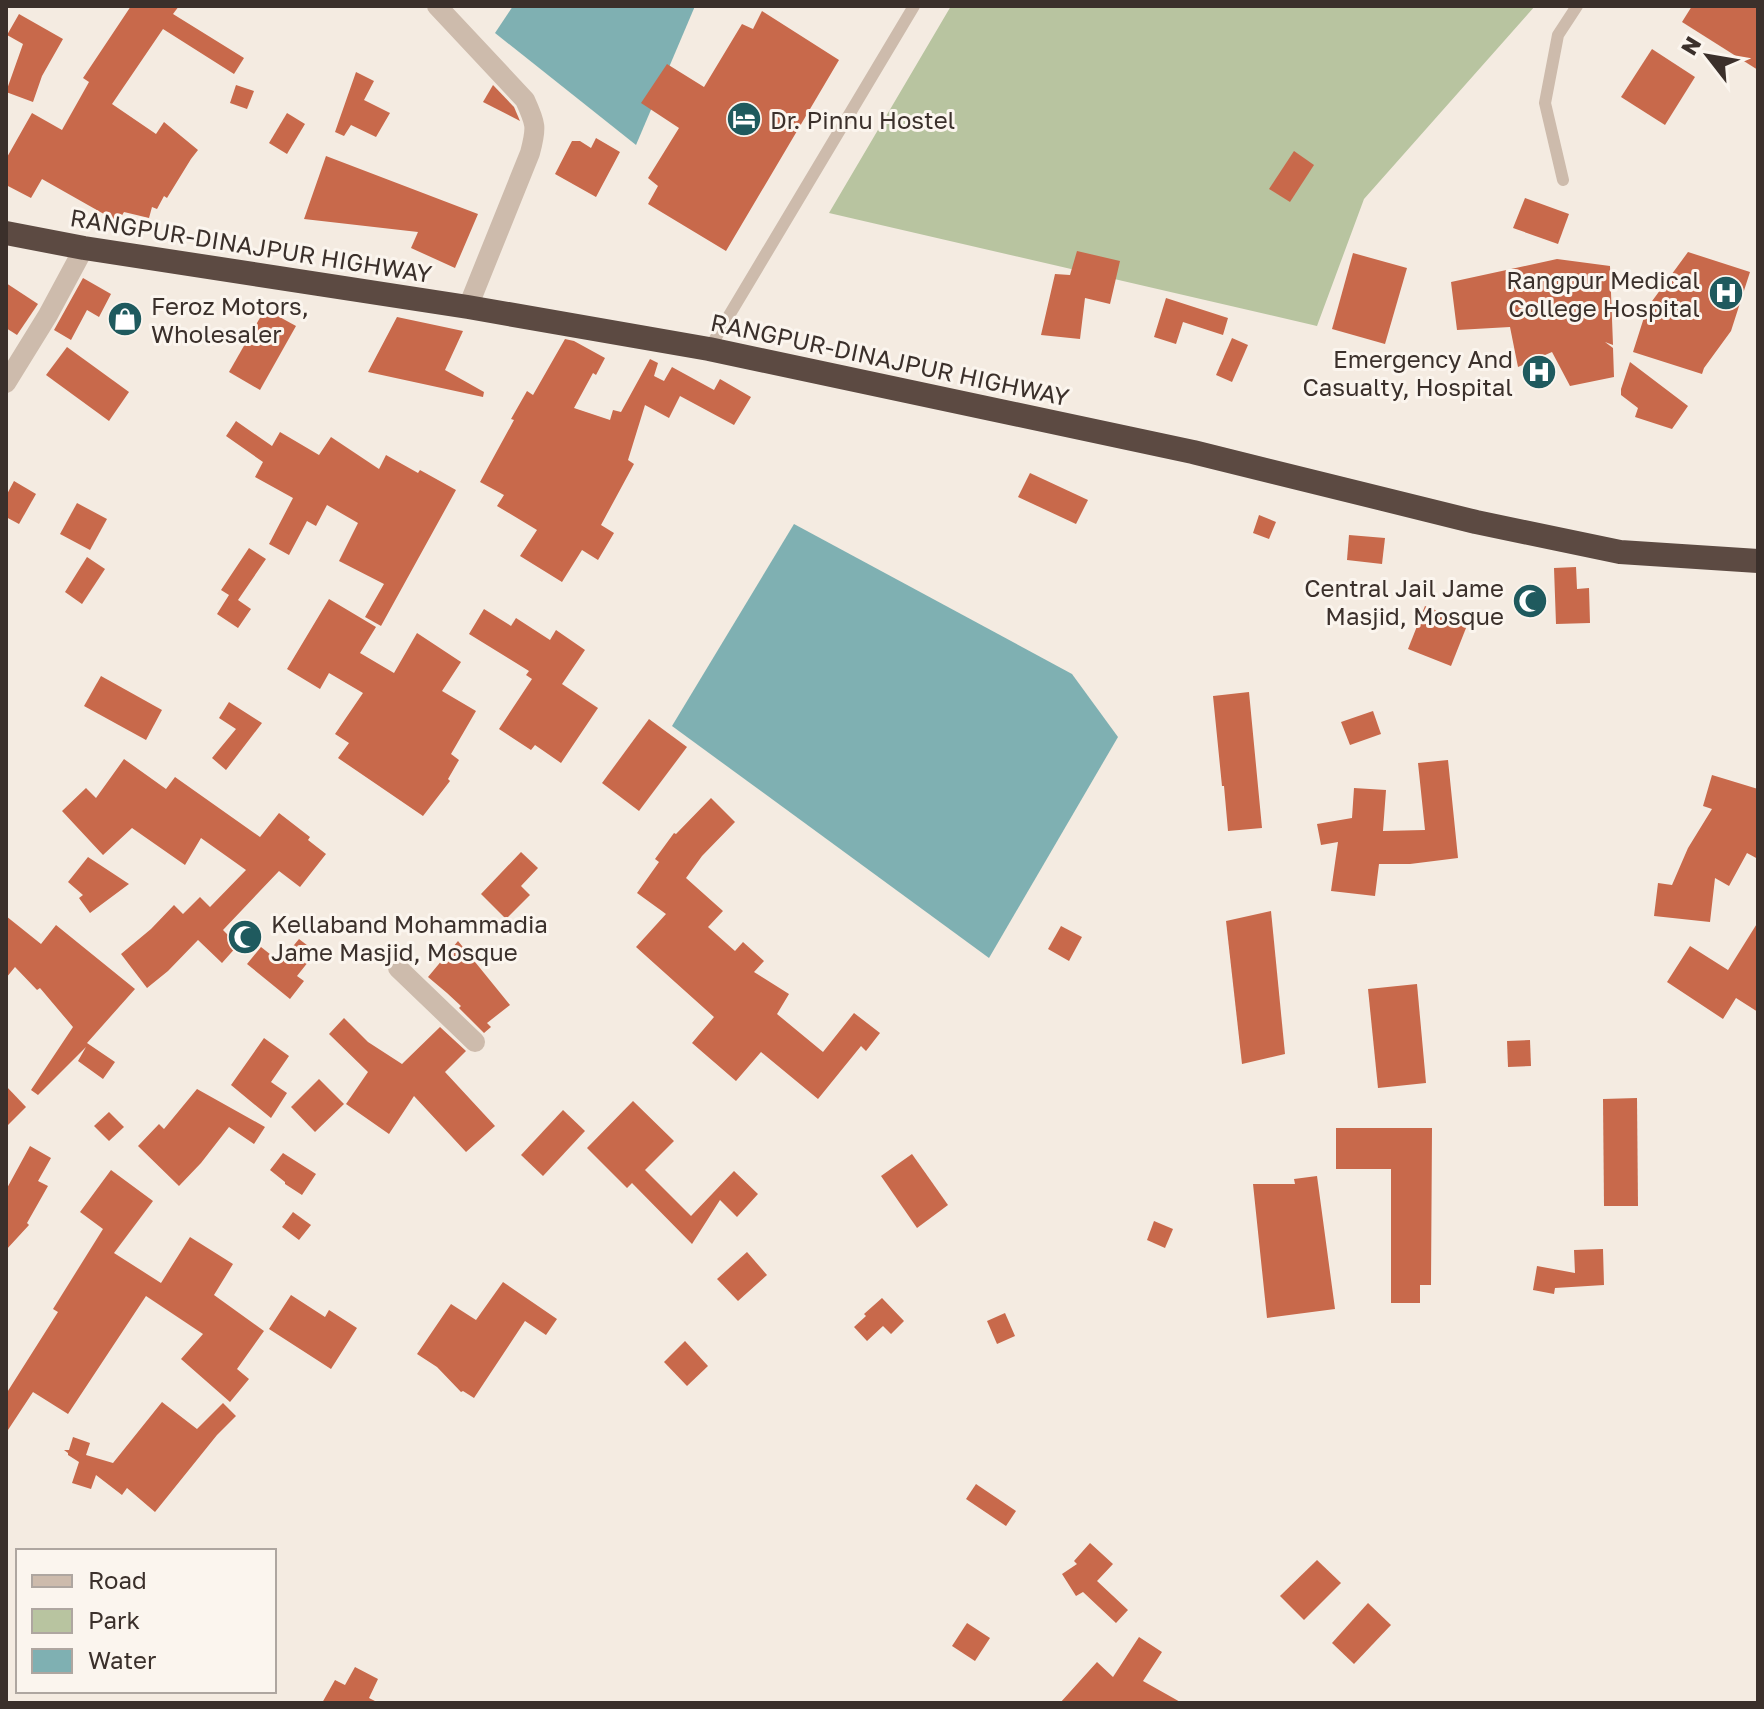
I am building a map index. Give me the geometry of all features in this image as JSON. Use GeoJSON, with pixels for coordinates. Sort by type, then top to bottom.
{"type":"FeatureCollection","features":[{"type":"Feature","properties":{"kind":"highway","name":"RANGPUR-DINAJPUR HIGHWAY"},"geometry":{"type":"LineString","coordinates":[[6,233],[709,349],[1193,452],[1476,522],[1620,552],[1758,561]]}},
{"type":"Feature","properties":{"kind":"street"},"geometry":{"type":"LineString","coordinates":[[437,6],[525,100],[536,133],[468,307]]}},
{"type":"Feature","properties":{"kind":"street"},"geometry":{"type":"LineString","coordinates":[[6,383],[84,248]]}},
{"type":"Feature","properties":{"kind":"street"},"geometry":{"type":"LineString","coordinates":[[398,968],[475,1042]]}},
{"type":"Feature","properties":{"kind":"lane"},"geometry":{"type":"LineString","coordinates":[[709,349],[914,6]]}},
{"type":"Feature","properties":{"kind":"lane"},"geometry":{"type":"LineString","coordinates":[[1563,180],[1545,103],[1558,35],[1577,6]]}},
{"type":"Feature","properties":{"kind":"green space"},"geometry":{"type":"Polygon","coordinates":[[[951,6],[1535,6],[1364,199],[1317,326],[829,213],[951,6]]]}},
{"type":"Feature","properties":{"kind":"water"},"geometry":{"type":"Polygon","coordinates":[[[513,6],[695,6],[636,145],[495,33],[513,6]]]}},
{"type":"Feature","properties":{"kind":"water"},"geometry":{"type":"Polygon","coordinates":[[[794,524],[1072,674],[1118,737],[989,958],[672,726],[794,524]]]}},
{"type":"Feature","properties":{"kind":"building"},"geometry":{"type":"Polygon","coordinates":[[[131,6],[179,6],[173,14],[244,58],[234,74],[163,29],[112,104],[156,134],[164,122],[198,150],[167,198],[164,196],[157,209],[152,207],[149,218],[124,212],[118,222],[42,179],[31,198],[6,185],[6,159],[32,113],[62,130],[89,82],[83,78],[131,6]]]}},
{"type":"Feature","properties":{"kind":"building"},"geometry":{"type":"Polygon","coordinates":[[[1692,6],[1758,6],[1758,70],[1682,22],[1692,6]]]}},
{"type":"Feature","properties":{"kind":"building","name":"Dr. Pinnu Hostel"},"geometry":{"type":"Polygon","coordinates":[[[762,11],[839,60],[726,251],[648,204],[658,186],[648,178],[679,128],[641,103],[667,64],[704,87],[742,24],[753,29],[762,11]]]}},
{"type":"Feature","properties":{"kind":"building"},"geometry":{"type":"Polygon","coordinates":[[[19,14],[63,39],[42,76],[33,102],[6,92],[23,44],[7,35],[19,14]]]}},
{"type":"Feature","properties":{"kind":"building"},"geometry":{"type":"Polygon","coordinates":[[[1652,49],[1695,77],[1665,125],[1621,97],[1652,49]]]}},
{"type":"Feature","properties":{"kind":"building"},"geometry":{"type":"Polygon","coordinates":[[[356,72],[374,81],[364,100],[390,113],[376,137],[351,125],[344,136],[335,132],[356,72]]]}},
{"type":"Feature","properties":{"kind":"building"},"geometry":{"type":"Polygon","coordinates":[[[236,85],[254,91],[247,109],[230,103],[236,85]]]}},
{"type":"Feature","properties":{"kind":"building"},"geometry":{"type":"Polygon","coordinates":[[[493,85],[514,107],[520,121],[483,102],[493,85]]]}},
{"type":"Feature","properties":{"kind":"building"},"geometry":{"type":"Polygon","coordinates":[[[287,113],[305,124],[287,154],[269,143],[287,113]]]}},
{"type":"Feature","properties":{"kind":"building"},"geometry":{"type":"Polygon","coordinates":[[[596,138],[620,152],[596,197],[555,174],[572,141],[580,141],[591,148],[596,138]]]}},
{"type":"Feature","properties":{"kind":"building"},"geometry":{"type":"Polygon","coordinates":[[[1294,151],[1314,165],[1290,202],[1269,189],[1294,151]]]}},
{"type":"Feature","properties":{"kind":"building"},"geometry":{"type":"Polygon","coordinates":[[[326,156],[478,214],[455,268],[411,248],[418,232],[304,219],[326,156]]]}},
{"type":"Feature","properties":{"kind":"building"},"geometry":{"type":"Polygon","coordinates":[[[1525,198],[1569,214],[1558,244],[1513,228],[1525,198]]]}},
{"type":"Feature","properties":{"kind":"building"},"geometry":{"type":"Polygon","coordinates":[[[1077,251],[1120,261],[1110,304],[1085,298],[1080,339],[1041,335],[1055,274],[1070,275],[1077,251]]]}},
{"type":"Feature","properties":{"kind":"building"},"geometry":{"type":"Polygon","coordinates":[[[1688,252],[1750,272],[1731,331],[1702,374],[1633,352],[1647,308],[1688,252]]]}},
{"type":"Feature","properties":{"kind":"building"},"geometry":{"type":"Polygon","coordinates":[[[1353,253],[1407,268],[1385,344],[1332,329],[1353,253]]]}},
{"type":"Feature","properties":{"kind":"building"},"geometry":{"type":"Polygon","coordinates":[[[1557,259],[1610,266],[1613,345],[1605,342],[1613,348],[1614,377],[1570,386],[1552,352],[1518,367],[1510,327],[1457,330],[1451,282],[1557,259]]]}},
{"type":"Feature","properties":{"kind":"building"},"geometry":{"type":"Polygon","coordinates":[[[83,278],[111,294],[99,317],[87,310],[71,340],[54,330],[83,278]]]}},
{"type":"Feature","properties":{"kind":"building"},"geometry":{"type":"Polygon","coordinates":[[[6,283],[38,304],[17,335],[6,328],[6,283]]]}},
{"type":"Feature","properties":{"kind":"building"},"geometry":{"type":"Polygon","coordinates":[[[1166,298],[1228,318],[1223,335],[1183,322],[1176,344],[1154,337],[1166,298]]]}},
{"type":"Feature","properties":{"kind":"building"},"geometry":{"type":"Polygon","coordinates":[[[265,309],[296,326],[260,390],[229,372],[265,309]]]}},
{"type":"Feature","properties":{"kind":"building"},"geometry":{"type":"Polygon","coordinates":[[[397,317],[463,331],[445,370],[484,392],[483,397],[368,372],[397,317]]]}},
{"type":"Feature","properties":{"kind":"building"},"geometry":{"type":"Polygon","coordinates":[[[1232,338],[1248,345],[1232,382],[1216,375],[1232,338]]]}},
{"type":"Feature","properties":{"kind":"building"},"geometry":{"type":"Polygon","coordinates":[[[565,339],[605,358],[574,408],[610,420],[613,410],[621,412],[650,359],[658,363],[654,376],[664,381],[672,367],[714,390],[720,379],[751,397],[734,425],[680,396],[669,418],[645,405],[628,460],[634,464],[601,525],[614,533],[598,560],[582,550],[562,582],[520,556],[537,530],[497,506],[504,495],[480,482],[527,391],[533,395],[565,339]]]}},
{"type":"Feature","properties":{"kind":"building"},"geometry":{"type":"Polygon","coordinates":[[[67,347],[129,392],[109,421],[46,375],[67,347]]]}},
{"type":"Feature","properties":{"kind":"building"},"geometry":{"type":"Polygon","coordinates":[[[1630,362],[1688,406],[1672,429],[1635,417],[1638,408],[1621,395],[1630,362]]]}},
{"type":"Feature","properties":{"kind":"building"},"geometry":{"type":"Polygon","coordinates":[[[236,421],[272,446],[280,432],[319,455],[331,437],[379,469],[386,455],[456,490],[381,626],[365,617],[384,584],[339,561],[358,523],[327,505],[316,526],[307,521],[289,555],[269,544],[293,498],[255,477],[263,462],[226,436],[236,421]]]}},
{"type":"Feature","properties":{"kind":"building"},"geometry":{"type":"Polygon","coordinates":[[[1030,473],[1088,500],[1076,524],[1018,497],[1030,473]]]}},
{"type":"Feature","properties":{"kind":"building"},"geometry":{"type":"Polygon","coordinates":[[[14,481],[36,494],[19,524],[6,517],[6,496],[14,481]]]}},
{"type":"Feature","properties":{"kind":"building"},"geometry":{"type":"Polygon","coordinates":[[[77,503],[107,519],[90,550],[60,534],[77,503]]]}},
{"type":"Feature","properties":{"kind":"building"},"geometry":{"type":"Polygon","coordinates":[[[1259,515],[1276,522],[1269,539],[1253,533],[1259,515]]]}},
{"type":"Feature","properties":{"kind":"building"},"geometry":{"type":"Polygon","coordinates":[[[1349,535],[1385,538],[1382,564],[1347,560],[1349,535]]]}},
{"type":"Feature","properties":{"kind":"building"},"geometry":{"type":"Polygon","coordinates":[[[249,548],[266,559],[238,600],[251,609],[238,628],[217,614],[229,595],[221,590],[249,548]]]}},
{"type":"Feature","properties":{"kind":"building"},"geometry":{"type":"Polygon","coordinates":[[[87,557],[105,569],[82,604],[65,592],[87,557]]]}},
{"type":"Feature","properties":{"kind":"building"},"geometry":{"type":"Polygon","coordinates":[[[1576,567],[1577,589],[1589,588],[1590,623],[1556,624],[1554,568],[1576,567]]]}},
{"type":"Feature","properties":{"kind":"building"},"geometry":{"type":"Polygon","coordinates":[[[329,599],[376,627],[360,653],[394,673],[417,633],[461,662],[442,691],[476,711],[451,754],[459,760],[448,779],[450,781],[423,816],[338,758],[349,743],[335,734],[363,693],[329,673],[320,689],[287,669],[329,599]]]}},
{"type":"Feature","properties":{"kind":"building"},"geometry":{"type":"Polygon","coordinates":[[[1425,606],[1468,623],[1451,666],[1408,649],[1425,606]]]}},
{"type":"Feature","properties":{"kind":"building"},"geometry":{"type":"Polygon","coordinates":[[[484,609],[511,626],[516,618],[550,640],[556,630],[585,650],[562,684],[598,708],[561,763],[535,745],[531,750],[499,729],[532,679],[526,675],[529,671],[469,634],[484,609]]]}},
{"type":"Feature","properties":{"kind":"building"},"geometry":{"type":"Polygon","coordinates":[[[101,676],[162,710],[146,740],[84,706],[101,676]]]}},
{"type":"Feature","properties":{"kind":"building"},"geometry":{"type":"Polygon","coordinates":[[[1249,692],[1262,828],[1228,831],[1213,696],[1249,692]]]}},
{"type":"Feature","properties":{"kind":"building"},"geometry":{"type":"Polygon","coordinates":[[[229,702],[262,723],[226,770],[212,758],[236,729],[219,718],[229,702]]]}},
{"type":"Feature","properties":{"kind":"building"},"geometry":{"type":"Polygon","coordinates":[[[1373,711],[1381,734],[1350,745],[1341,722],[1373,711]]]}},
{"type":"Feature","properties":{"kind":"building"},"geometry":{"type":"Polygon","coordinates":[[[649,719],[687,747],[639,811],[602,783],[649,719]]]}},
{"type":"Feature","properties":{"kind":"building"},"geometry":{"type":"Polygon","coordinates":[[[124,759],[166,789],[175,777],[260,837],[279,813],[326,854],[300,887],[279,871],[223,930],[238,945],[222,963],[198,940],[147,988],[121,954],[174,905],[183,914],[200,897],[210,907],[246,870],[201,838],[185,865],[132,828],[103,855],[62,811],[86,788],[96,798],[124,759]]]}},
{"type":"Feature","properties":{"kind":"building"},"geometry":{"type":"Polygon","coordinates":[[[1448,760],[1458,858],[1379,864],[1375,896],[1331,891],[1338,842],[1321,845],[1317,824],[1352,818],[1354,788],[1386,790],[1383,831],[1425,830],[1418,763],[1448,760]]]}},
{"type":"Feature","properties":{"kind":"building"},"geometry":{"type":"Polygon","coordinates":[[[1712,775],[1758,789],[1758,859],[1747,853],[1729,886],[1715,878],[1710,922],[1654,916],[1658,883],[1672,885],[1688,848],[1712,809],[1703,806],[1712,775]]]}},
{"type":"Feature","properties":{"kind":"building"},"geometry":{"type":"Polygon","coordinates":[[[711,798],[735,822],[702,856],[686,878],[723,911],[708,927],[735,951],[743,942],[764,961],[754,972],[789,994],[777,1014],[823,1052],[854,1013],[880,1033],[866,1051],[861,1046],[818,1099],[761,1052],[736,1081],[692,1043],[714,1017],[636,947],[666,914],[637,893],[659,862],[655,859],[674,833],[711,798]]]}},
{"type":"Feature","properties":{"kind":"building"},"geometry":{"type":"Polygon","coordinates":[[[521,852],[538,868],[521,886],[530,895],[506,919],[481,894],[521,852]]]}},
{"type":"Feature","properties":{"kind":"building"},"geometry":{"type":"Polygon","coordinates":[[[88,857],[129,884],[90,913],[79,898],[83,895],[68,882],[88,857]]]}},
{"type":"Feature","properties":{"kind":"building"},"geometry":{"type":"Polygon","coordinates":[[[1271,911],[1285,1054],[1242,1064],[1226,921],[1271,911]]]}},
{"type":"Feature","properties":{"kind":"building"},"geometry":{"type":"Polygon","coordinates":[[[6,916],[41,944],[56,925],[135,989],[87,1043],[115,1062],[103,1079],[78,1061],[86,1047],[38,1095],[31,1090],[73,1027],[40,988],[37,990],[15,967],[6,978],[6,916]]]}},
{"type":"Feature","properties":{"kind":"building"},"geometry":{"type":"Polygon","coordinates":[[[1758,922],[1758,1012],[1736,998],[1723,1019],[1667,982],[1690,946],[1728,970],[1758,922]]]}},
{"type":"Feature","properties":{"kind":"building"},"geometry":{"type":"Polygon","coordinates":[[[1061,926],[1082,937],[1069,961],[1048,949],[1061,926]]]}},
{"type":"Feature","properties":{"kind":"building"},"geometry":{"type":"Polygon","coordinates":[[[299,939],[316,952],[297,976],[304,981],[290,999],[247,964],[261,947],[280,962],[299,939]]]}},
{"type":"Feature","properties":{"kind":"building"},"geometry":{"type":"Polygon","coordinates":[[[458,941],[510,1005],[487,1023],[491,1027],[484,1033],[459,1008],[461,1006],[428,977],[458,941]]]}},
{"type":"Feature","properties":{"kind":"building"},"geometry":{"type":"Polygon","coordinates":[[[1417,984],[1426,1083],[1378,1088],[1368,989],[1417,984]]]}},
{"type":"Feature","properties":{"kind":"building"},"geometry":{"type":"Polygon","coordinates":[[[344,1018],[368,1042],[402,1064],[440,1027],[466,1051],[445,1072],[495,1126],[466,1152],[414,1096],[389,1134],[346,1104],[368,1072],[329,1034],[344,1018]]]}},
{"type":"Feature","properties":{"kind":"building"},"geometry":{"type":"Polygon","coordinates":[[[264,1038],[289,1056],[271,1082],[287,1093],[271,1118],[231,1085],[264,1038]]]}},
{"type":"Feature","properties":{"kind":"building"},"geometry":{"type":"Polygon","coordinates":[[[1530,1040],[1531,1066],[1508,1067],[1507,1041],[1530,1040]]]}},
{"type":"Feature","properties":{"kind":"building"},"geometry":{"type":"Polygon","coordinates":[[[319,1079],[344,1104],[315,1132],[291,1107],[319,1079]]]}},
{"type":"Feature","properties":{"kind":"building"},"geometry":{"type":"Polygon","coordinates":[[[6,1086],[26,1107],[6,1127],[6,1086]]]}},
{"type":"Feature","properties":{"kind":"building"},"geometry":{"type":"Polygon","coordinates":[[[197,1089],[265,1127],[254,1144],[229,1127],[179,1186],[138,1146],[159,1124],[164,1129],[197,1089]]]}},
{"type":"Feature","properties":{"kind":"building"},"geometry":{"type":"Polygon","coordinates":[[[1637,1098],[1638,1206],[1604,1206],[1603,1099],[1637,1098]]]}},
{"type":"Feature","properties":{"kind":"building"},"geometry":{"type":"Polygon","coordinates":[[[633,1101],[674,1141],[645,1170],[691,1216],[734,1171],[758,1194],[737,1217],[720,1200],[692,1244],[632,1183],[627,1188],[587,1148],[633,1101]]]}},
{"type":"Feature","properties":{"kind":"building"},"geometry":{"type":"Polygon","coordinates":[[[563,1110],[585,1131],[543,1176],[521,1155],[563,1110]]]}},
{"type":"Feature","properties":{"kind":"building"},"geometry":{"type":"Polygon","coordinates":[[[109,1112],[124,1127],[109,1141],[94,1126],[109,1112]]]}},
{"type":"Feature","properties":{"kind":"building"},"geometry":{"type":"Polygon","coordinates":[[[1336,1128],[1432,1128],[1431,1285],[1420,1285],[1420,1303],[1391,1303],[1391,1169],[1336,1169],[1336,1128]]]}},
{"type":"Feature","properties":{"kind":"building"},"geometry":{"type":"Polygon","coordinates":[[[30,1146],[51,1158],[38,1181],[48,1186],[27,1223],[29,1225],[6,1250],[6,1190],[30,1146]]]}},
{"type":"Feature","properties":{"kind":"building"},"geometry":{"type":"Polygon","coordinates":[[[283,1153],[316,1174],[302,1195],[270,1170],[283,1153]]]}},
{"type":"Feature","properties":{"kind":"building"},"geometry":{"type":"Polygon","coordinates":[[[912,1154],[948,1205],[917,1228],[881,1176],[912,1154]]]}},
{"type":"Feature","properties":{"kind":"building"},"geometry":{"type":"Polygon","coordinates":[[[111,1170],[153,1201],[114,1253],[161,1283],[190,1237],[233,1264],[214,1295],[264,1331],[237,1369],[249,1379],[230,1402],[181,1359],[203,1334],[146,1296],[68,1414],[33,1392],[6,1433],[6,1394],[58,1312],[53,1309],[103,1229],[80,1212],[111,1170]]]}},
{"type":"Feature","properties":{"kind":"building"},"geometry":{"type":"Polygon","coordinates":[[[1317,1176],[1335,1309],[1267,1318],[1253,1184],[1295,1184],[1294,1179],[1317,1176]]]}},
{"type":"Feature","properties":{"kind":"building"},"geometry":{"type":"Polygon","coordinates":[[[293,1212],[311,1225],[299,1240],[282,1227],[293,1212]]]}},
{"type":"Feature","properties":{"kind":"building"},"geometry":{"type":"Polygon","coordinates":[[[1154,1221],[1173,1229],[1165,1248],[1147,1240],[1154,1221]]]}},
{"type":"Feature","properties":{"kind":"building"},"geometry":{"type":"Polygon","coordinates":[[[1603,1249],[1604,1285],[1555,1288],[1554,1294],[1533,1290],[1537,1266],[1575,1273],[1574,1250],[1603,1249]]]}},
{"type":"Feature","properties":{"kind":"building"},"geometry":{"type":"Polygon","coordinates":[[[747,1252],[767,1275],[738,1301],[717,1279],[747,1252]]]}},
{"type":"Feature","properties":{"kind":"building"},"geometry":{"type":"Polygon","coordinates":[[[503,1282],[557,1319],[546,1335],[525,1321],[474,1398],[461,1392],[437,1367],[417,1354],[451,1304],[476,1320],[503,1282]]]}},
{"type":"Feature","properties":{"kind":"building"},"geometry":{"type":"Polygon","coordinates":[[[291,1295],[325,1317],[329,1310],[357,1328],[331,1369],[269,1329],[291,1295]]]}},
{"type":"Feature","properties":{"kind":"building"},"geometry":{"type":"Polygon","coordinates":[[[882,1298],[904,1321],[891,1334],[883,1326],[867,1341],[854,1327],[882,1298]]]}},
{"type":"Feature","properties":{"kind":"building"},"geometry":{"type":"Polygon","coordinates":[[[1005,1313],[1015,1336],[997,1344],[987,1321],[1005,1313]]]}},
{"type":"Feature","properties":{"kind":"building"},"geometry":{"type":"Polygon","coordinates":[[[685,1341],[708,1366],[687,1386],[664,1362],[685,1341]]]}},
{"type":"Feature","properties":{"kind":"building"},"geometry":{"type":"Polygon","coordinates":[[[162,1402],[197,1429],[223,1403],[236,1416],[155,1512],[127,1488],[122,1495],[96,1475],[91,1489],[72,1483],[79,1462],[64,1450],[69,1450],[73,1437],[90,1443],[86,1455],[113,1463],[162,1402]]]}},
{"type":"Feature","properties":{"kind":"building"},"geometry":{"type":"Polygon","coordinates":[[[976,1484],[1016,1511],[1006,1526],[966,1499],[976,1484]]]}},
{"type":"Feature","properties":{"kind":"building"},"geometry":{"type":"Polygon","coordinates":[[[1090,1543],[1113,1564],[1097,1581],[1128,1610],[1116,1623],[1083,1592],[1076,1596],[1062,1574],[1077,1564],[1074,1561],[1090,1543]]]}},
{"type":"Feature","properties":{"kind":"building"},"geometry":{"type":"Polygon","coordinates":[[[1317,1560],[1341,1583],[1304,1620],[1280,1596],[1317,1560]]]}},
{"type":"Feature","properties":{"kind":"building"},"geometry":{"type":"Polygon","coordinates":[[[1368,1603],[1391,1625],[1354,1664],[1332,1643],[1368,1603]]]}},
{"type":"Feature","properties":{"kind":"building"},"geometry":{"type":"Polygon","coordinates":[[[967,1623],[990,1638],[975,1661],[952,1646],[967,1623]]]}},
{"type":"Feature","properties":{"kind":"building"},"geometry":{"type":"Polygon","coordinates":[[[1139,1637],[1162,1652],[1143,1681],[1182,1703],[1060,1703],[1097,1662],[1113,1677],[1139,1637]]]}},
{"type":"Feature","properties":{"kind":"building"},"geometry":{"type":"Polygon","coordinates":[[[355,1667],[378,1679],[369,1698],[379,1703],[322,1703],[335,1680],[345,1685],[355,1667]]]}},
{"type":"Feature","properties":{"kind":"place","name":"Dr. Pinnu Hostel"},"geometry":{"type":"Point","coordinates":[744,119]}},
{"type":"Feature","properties":{"kind":"place","name":"Rangpur Medical College Hospital"},"geometry":{"type":"Point","coordinates":[1726,293]}},
{"type":"Feature","properties":{"kind":"place","name":"Feroz Motors, Wholesaler"},"geometry":{"type":"Point","coordinates":[125,319]}},
{"type":"Feature","properties":{"kind":"place","name":"Emergency And Casualty, Hospital"},"geometry":{"type":"Point","coordinates":[1539,372]}},
{"type":"Feature","properties":{"kind":"place","name":"Central Jail Jame Masjid, Mosque"},"geometry":{"type":"Point","coordinates":[1530,601]}},
{"type":"Feature","properties":{"kind":"place","name":"Kellaband Mohammadia Jame Masjid, Mosque"},"geometry":{"type":"Point","coordinates":[245,937]}}]}
